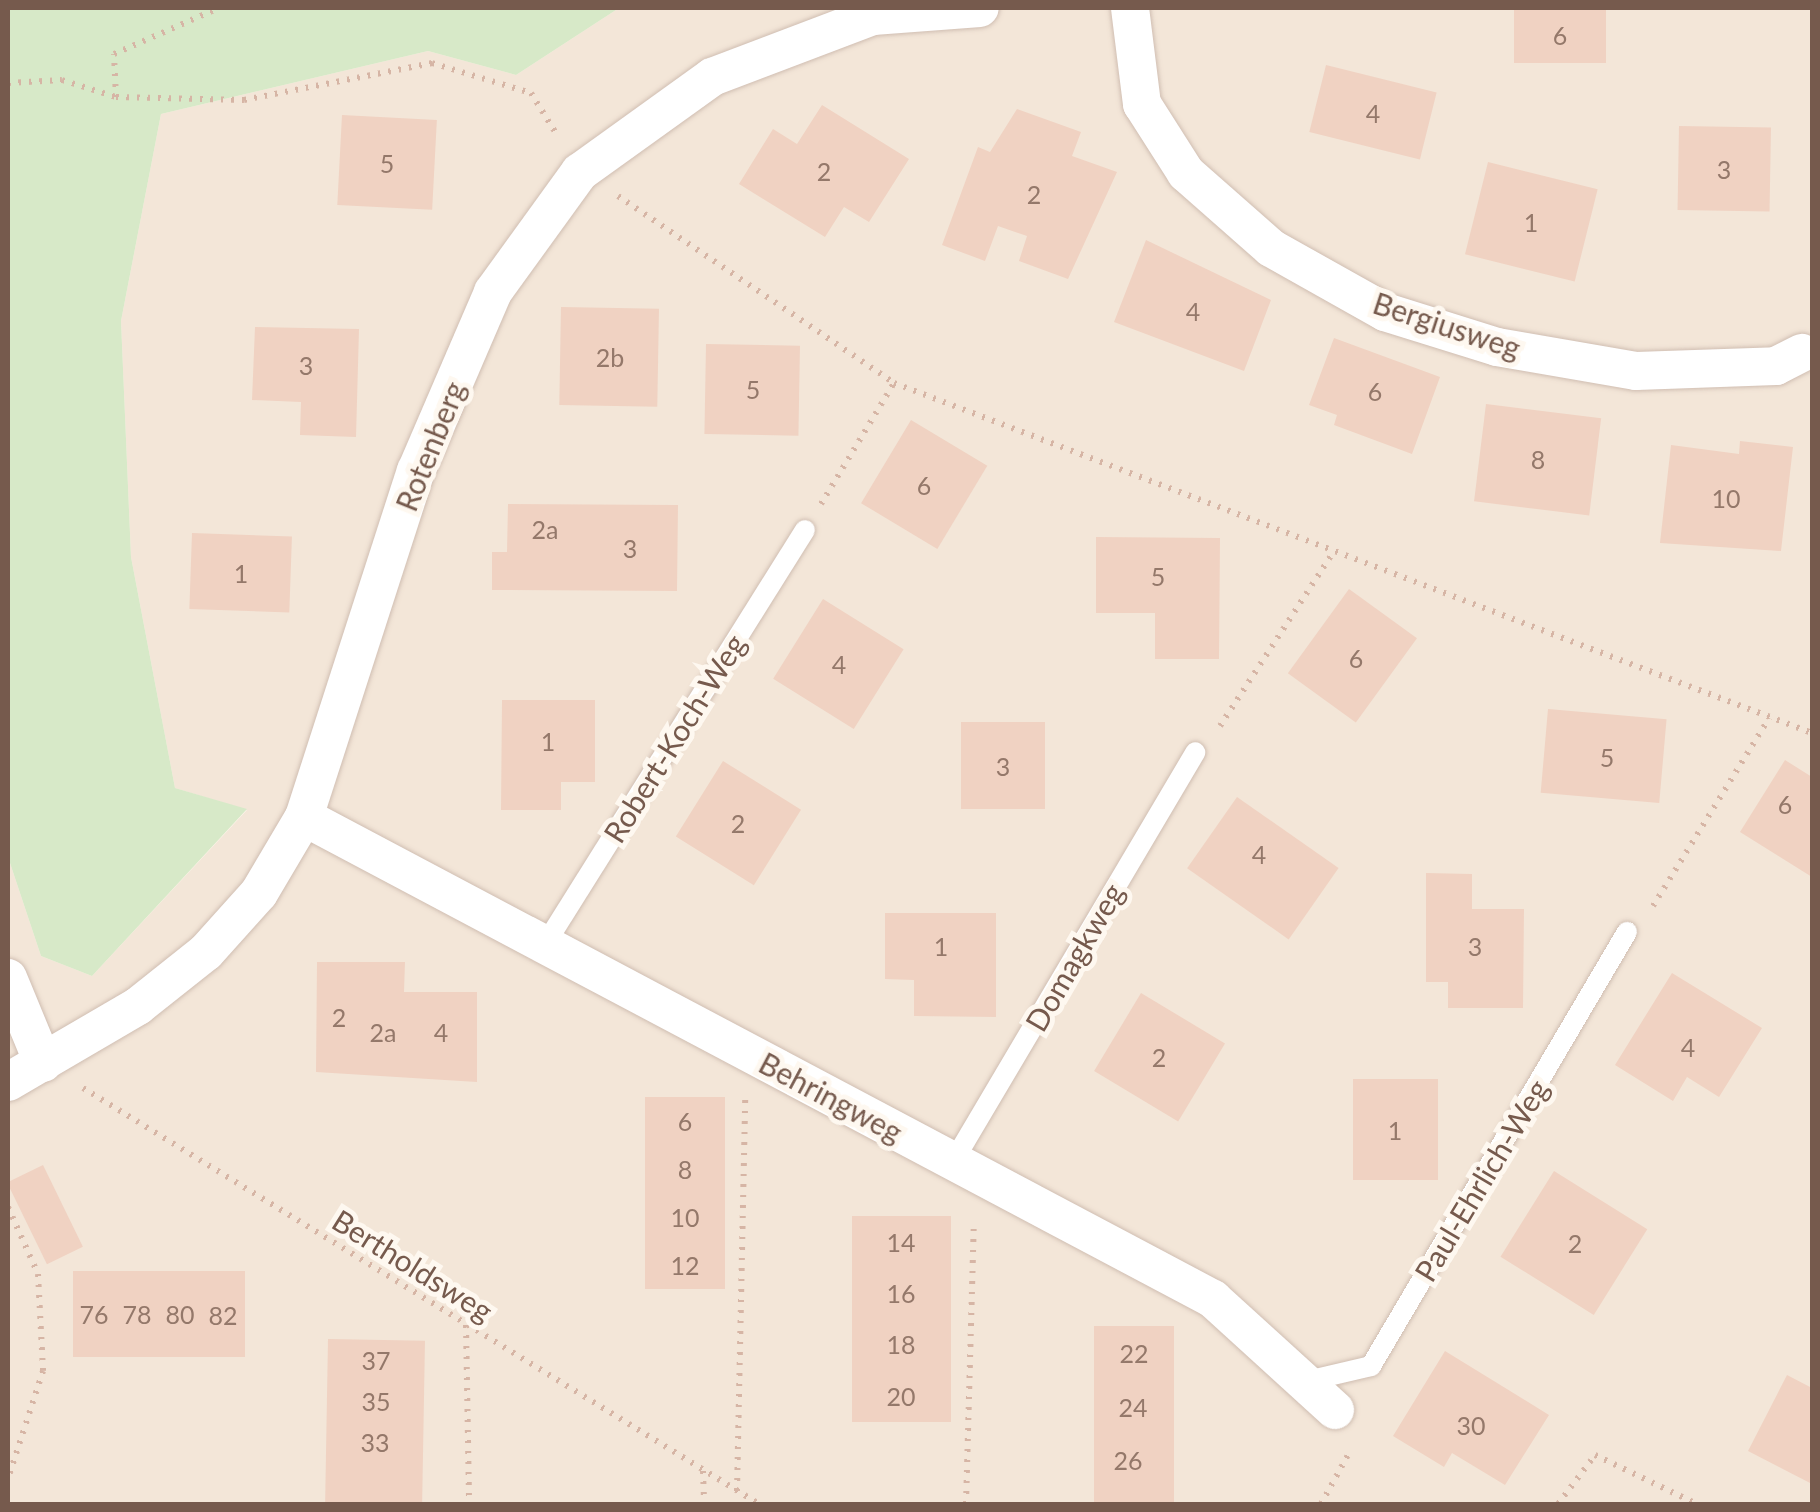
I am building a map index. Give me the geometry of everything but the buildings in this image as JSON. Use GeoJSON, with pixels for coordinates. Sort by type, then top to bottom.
{"type":"FeatureCollection","features":[{"type":"Feature","properties":{"kind":"street","name":"Rotenberg"},"geometry":{"type":"LineString","coordinates":[[8,1082],[43,1064],[206,952],[259,892],[304,817],[416,471],[493,292],[580,172],[712,78],[873,16],[980,8]]}},
{"type":"Feature","properties":{"kind":"street","name":"Bergiusweg"},"geometry":{"type":"LineString","coordinates":[[1130,8],[1142,104],[1186,172],[1271,248],[1386,312],[1498,347],[1636,371],[1776,366],[1807,348]]}},
{"type":"Feature","properties":{"kind":"street","name":"Behringweg"},"geometry":{"type":"LineString","coordinates":[[304,817],[1214,1299],[1335,1410]]}},
{"type":"Feature","properties":{"kind":"street"},"geometry":{"type":"LineString","coordinates":[[8,978],[43,1064]]}},
{"type":"Feature","properties":{"kind":"lane","name":"Robert-Koch-Weg"},"geometry":{"type":"LineString","coordinates":[[544,946],[805,530]]}},
{"type":"Feature","properties":{"kind":"lane","name":"Domagkweg"},"geometry":{"type":"LineString","coordinates":[[964,1168],[1195,752]]}},
{"type":"Feature","properties":{"kind":"lane","name":"Paul-Ehrlich-Weg"},"geometry":{"type":"LineString","coordinates":[[1302,1382],[1371,1366],[1627,932]]}},
{"type":"Feature","properties":{"kind":"path"},"geometry":{"type":"LineString","coordinates":[[116,97],[114,54],[219,8]]}},
{"type":"Feature","properties":{"kind":"path"},"geometry":{"type":"LineString","coordinates":[[8,83],[62,80],[116,97],[244,100],[432,63],[532,94],[580,172],[894,383],[1330,556],[1812,733]]}},
{"type":"Feature","properties":{"kind":"path"},"geometry":{"type":"LineString","coordinates":[[18,82],[22,96]]}},
{"type":"Feature","properties":{"kind":"path"},"geometry":{"type":"LineString","coordinates":[[805,530],[894,383]]}},
{"type":"Feature","properties":{"kind":"path"},"geometry":{"type":"LineString","coordinates":[[1195,752],[1237,708],[1330,556]]}},
{"type":"Feature","properties":{"kind":"path"},"geometry":{"type":"LineString","coordinates":[[1627,932],[1672,888],[1769,718]]}},
{"type":"Feature","properties":{"kind":"path"},"geometry":{"type":"LineString","coordinates":[[737,1491],[746,1052]]}},
{"type":"Feature","properties":{"kind":"path","name":"Bertholdsweg"},"geometry":{"type":"LineString","coordinates":[[43,1064],[759,1504]]}},
{"type":"Feature","properties":{"kind":"path"},"geometry":{"type":"LineString","coordinates":[[964,1168],[966,1504]]}},
{"type":"Feature","properties":{"kind":"path"},"geometry":{"type":"LineString","coordinates":[[8,1207],[38,1274],[43,1371],[8,1478]]}},
{"type":"Feature","properties":{"kind":"path"},"geometry":{"type":"LineString","coordinates":[[466,1324],[468,1504]]}},
{"type":"Feature","properties":{"kind":"path"},"geometry":{"type":"LineString","coordinates":[[1558,1504],[1595,1455],[1697,1504]]}},
{"type":"Feature","properties":{"kind":"path"},"geometry":{"type":"LineString","coordinates":[[704,1470],[704,1504]]}},
{"type":"Feature","properties":{"kind":"shaded area"},"geometry":{"type":"Polygon","coordinates":[[[619,8],[1812,8],[1812,1504],[8,1504],[8,857],[41,956],[92,976],[247,810],[175,788],[131,557],[121,321],[161,114],[428,51],[516,75],[619,8]]]}},
{"type":"Feature","properties":{"kind":"green space"},"geometry":{"type":"Polygon","coordinates":[[[8,8],[619,8],[516,75],[428,51],[161,114],[121,321],[131,557],[175,788],[247,809],[92,976],[41,956],[8,857],[8,8]]]}}]}
